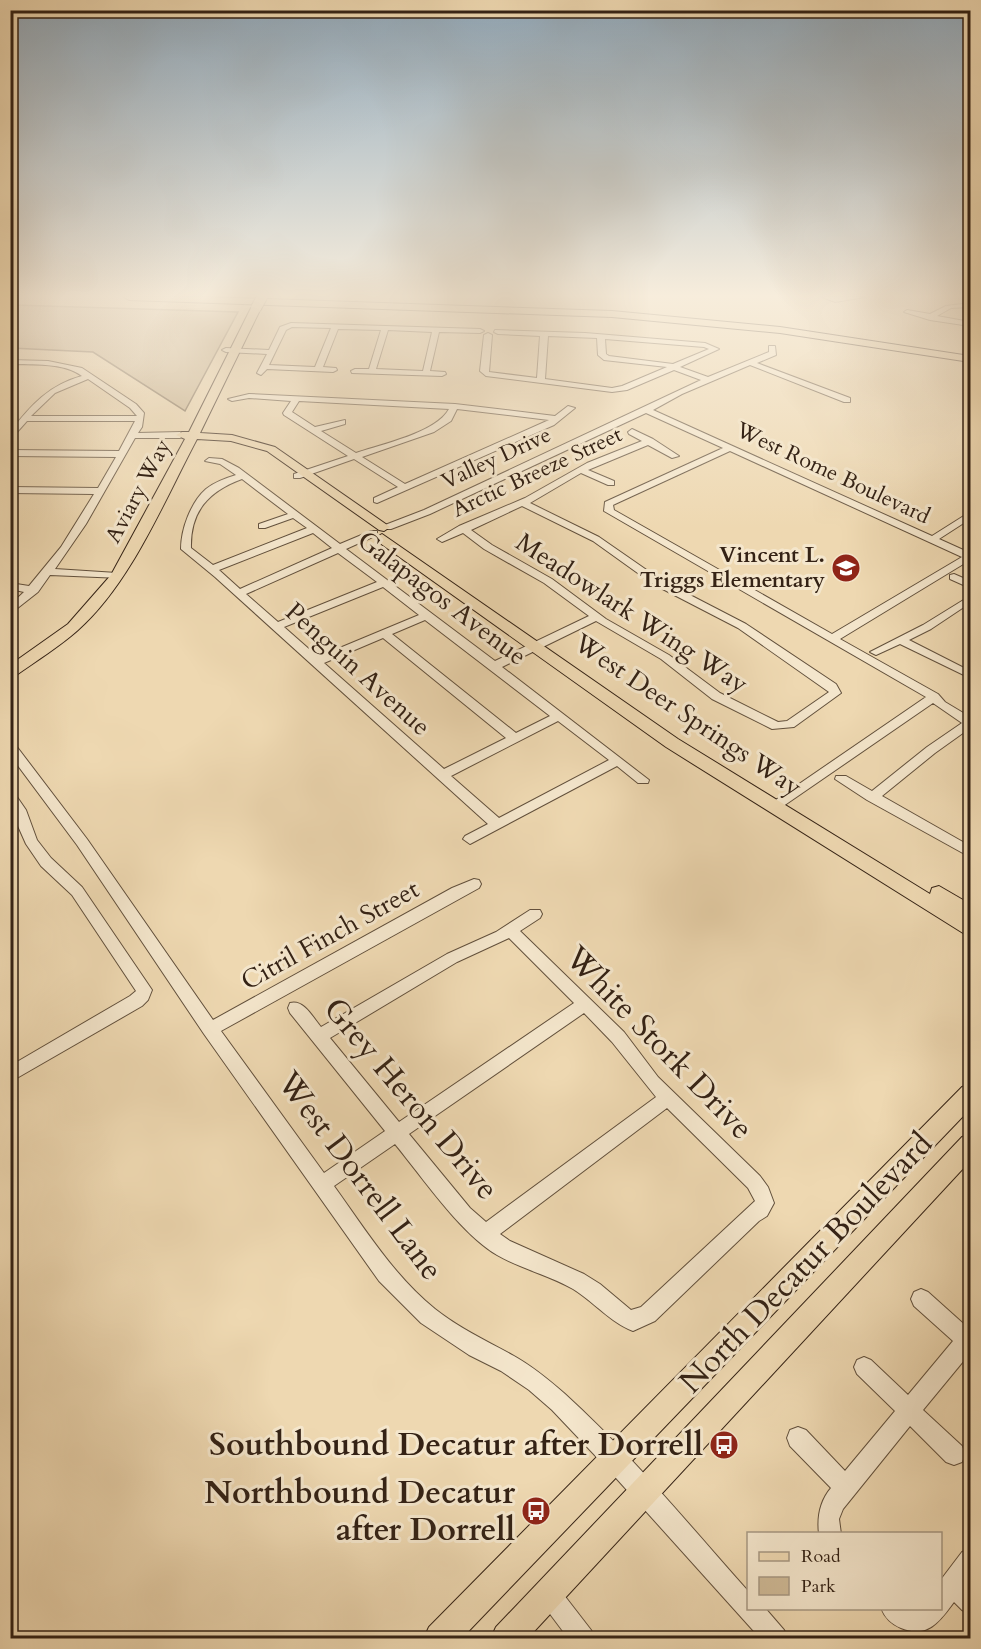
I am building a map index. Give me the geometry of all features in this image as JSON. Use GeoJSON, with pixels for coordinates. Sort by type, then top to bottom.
{"type":"FeatureCollection","features":[{"type":"Feature","properties":{"kind":"main road","name":"Aviary Way"},"geometry":{"type":"LineString","coordinates":[[10,673],[73,627],[97,602],[219,374]]}},
{"type":"Feature","properties":{"kind":"main road","name":"West Deer Springs Way"},"geometry":{"type":"LineString","coordinates":[[186,437],[232,438],[263,446],[280,454],[302,474],[541,644],[672,743],[970,913]]}},
{"type":"Feature","properties":{"kind":"main road","name":"Aviary Way"},"geometry":{"type":"LineString","coordinates":[[10,663],[68,619],[113,573]]}},
{"type":"Feature","properties":{"kind":"main road","name":"West Deer Springs Way"},"geometry":{"type":"LineString","coordinates":[[779,803],[970,928]]}},
{"type":"Feature","properties":{"kind":"main road","name":"North Decatur Boulevard"},"geometry":{"type":"LineString","coordinates":[[440,1638],[970,1094]]}},
{"type":"Feature","properties":{"kind":"main road","name":"North Decatur Boulevard"},"geometry":{"type":"LineString","coordinates":[[507,1638],[970,1145]]}},
{"type":"Feature","properties":{"kind":"street"},"geometry":{"type":"LineString","coordinates":[[85,374],[133,406],[140,418]]}},
{"type":"Feature","properties":{"kind":"street"},"geometry":{"type":"LineString","coordinates":[[426,374],[442,375]]}},
{"type":"Feature","properties":{"kind":"street"},"geometry":{"type":"LineString","coordinates":[[486,374],[616,390],[657,374]]}},
{"type":"Feature","properties":{"kind":"street"},"geometry":{"type":"LineString","coordinates":[[541,380],[543,374]]}},
{"type":"Feature","properties":{"kind":"street"},"geometry":{"type":"LineString","coordinates":[[693,374],[708,380]]}},
{"type":"Feature","properties":{"kind":"street","name":"Valley Drive"},"geometry":{"type":"LineString","coordinates":[[239,592],[384,532],[723,374]]}},
{"type":"Feature","properties":{"kind":"street"},"geometry":{"type":"LineString","coordinates":[[779,374],[847,400]]}},
{"type":"Feature","properties":{"kind":"street"},"geometry":{"type":"LineString","coordinates":[[10,438],[48,392],[60,385],[90,376]]}},
{"type":"Feature","properties":{"kind":"street"},"geometry":{"type":"LineString","coordinates":[[232,399],[249,396],[455,406],[507,410],[557,419]]}},
{"type":"Feature","properties":{"kind":"street"},"geometry":{"type":"LineString","coordinates":[[296,399],[287,413],[405,488]]}},
{"type":"Feature","properties":{"kind":"street"},"geometry":{"type":"LineString","coordinates":[[302,474],[431,430],[448,419],[455,406]]}},
{"type":"Feature","properties":{"kind":"street"},"geometry":{"type":"LineString","coordinates":[[377,500],[557,419],[571,408]]}},
{"type":"Feature","properties":{"kind":"street","name":"West Rome Boulevard"},"geometry":{"type":"LineString","coordinates":[[646,410],[970,557]]}},
{"type":"Feature","properties":{"kind":"street"},"geometry":{"type":"LineString","coordinates":[[25,419],[140,418]]}},
{"type":"Feature","properties":{"kind":"street"},"geometry":{"type":"LineString","coordinates":[[10,612],[34,590],[51,570],[122,454],[140,418]]}},
{"type":"Feature","properties":{"kind":"street"},"geometry":{"type":"LineString","coordinates":[[314,430],[342,422]]}},
{"type":"Feature","properties":{"kind":"street"},"geometry":{"type":"LineString","coordinates":[[632,432],[675,456]]}},
{"type":"Feature","properties":{"kind":"street"},"geometry":{"type":"LineString","coordinates":[[132,436],[186,437]]}},
{"type":"Feature","properties":{"kind":"street","name":"Arctic Breeze Street"},"geometry":{"type":"LineString","coordinates":[[442,538],[523,502],[581,470],[650,441]]}},
{"type":"Feature","properties":{"kind":"street"},"geometry":{"type":"LineString","coordinates":[[730,448],[612,502],[608,508],[618,517],[934,697],[947,700],[970,713]]}},
{"type":"Feature","properties":{"kind":"street"},"geometry":{"type":"LineString","coordinates":[[10,453],[122,454]]}},
{"type":"Feature","properties":{"kind":"street","name":"Galapagos Avenue"},"geometry":{"type":"LineString","coordinates":[[208,461],[226,464],[314,529],[344,548],[384,583],[643,780]]}},
{"type":"Feature","properties":{"kind":"street"},"geometry":{"type":"LineString","coordinates":[[581,470],[611,483]]}},
{"type":"Feature","properties":{"kind":"street","name":"Penguin Avenue"},"geometry":{"type":"LineString","coordinates":[[243,475],[222,483],[205,495],[188,531],[186,549],[213,569],[497,824]]}},
{"type":"Feature","properties":{"kind":"street"},"geometry":{"type":"LineString","coordinates":[[10,490],[99,491]]}},
{"type":"Feature","properties":{"kind":"street","name":"Meadowlark Wing Way"},"geometry":{"type":"LineString","coordinates":[[462,528],[488,547],[548,581],[596,617],[665,657],[716,696],[747,713],[782,727],[832,696],[835,691],[742,626],[657,582],[596,539],[555,521],[523,502]]}},
{"type":"Feature","properties":{"kind":"street"},"geometry":{"type":"LineString","coordinates":[[262,526],[294,514]]}},
{"type":"Feature","properties":{"kind":"street"},"geometry":{"type":"LineString","coordinates":[[932,540],[970,515]]}},
{"type":"Feature","properties":{"kind":"street"},"geometry":{"type":"LineString","coordinates":[[213,569],[314,529]]}},
{"type":"Feature","properties":{"kind":"street"},"geometry":{"type":"LineString","coordinates":[[832,639],[970,557]]}},
{"type":"Feature","properties":{"kind":"street"},"geometry":{"type":"LineString","coordinates":[[51,570],[113,573]]}},
{"type":"Feature","properties":{"kind":"street"},"geometry":{"type":"LineString","coordinates":[[954,577],[970,585]]}},
{"type":"Feature","properties":{"kind":"street"},"geometry":{"type":"LineString","coordinates":[[276,626],[384,583]]}},
{"type":"Feature","properties":{"kind":"street"},"geometry":{"type":"LineString","coordinates":[[10,586],[34,590]]}},
{"type":"Feature","properties":{"kind":"street"},"geometry":{"type":"LineString","coordinates":[[876,652],[927,627],[970,599]]}},
{"type":"Feature","properties":{"kind":"street"},"geometry":{"type":"LineString","coordinates":[[316,662],[427,615]]}},
{"type":"Feature","properties":{"kind":"street"},"geometry":{"type":"LineString","coordinates":[[494,666],[596,617]]}},
{"type":"Feature","properties":{"kind":"street"},"geometry":{"type":"LineString","coordinates":[[384,633],[514,738]]}},
{"type":"Feature","properties":{"kind":"street"},"geometry":{"type":"LineString","coordinates":[[900,640],[970,675]]}},
{"type":"Feature","properties":{"kind":"street"},"geometry":{"type":"LineString","coordinates":[[872,797],[931,750],[970,723],[941,705],[934,697]]}},
{"type":"Feature","properties":{"kind":"street"},"geometry":{"type":"LineString","coordinates":[[779,803],[934,697]]}},
{"type":"Feature","properties":{"kind":"street"},"geometry":{"type":"LineString","coordinates":[[442,775],[559,716]]}},
{"type":"Feature","properties":{"kind":"street","name":"West Dorrell Lane"},"geometry":{"type":"LineString","coordinates":[[10,746],[82,842],[210,1029],[386,1274],[406,1297],[448,1331],[536,1383],[559,1403],[615,1460],[747,1606]]}},
{"type":"Feature","properties":{"kind":"street"},"geometry":{"type":"LineString","coordinates":[[470,839],[617,761]]}},
{"type":"Feature","properties":{"kind":"street"},"geometry":{"type":"LineString","coordinates":[[841,779],[970,852]]}},
{"type":"Feature","properties":{"kind":"street"},"geometry":{"type":"LineString","coordinates":[[10,797],[19,810],[31,841],[46,862],[77,891],[143,987],[142,996],[12,1069]]}},
{"type":"Feature","properties":{"kind":"street","name":"Citril Finch Street"},"geometry":{"type":"LineString","coordinates":[[210,1029],[474,884]]}},
{"type":"Feature","properties":{"kind":"street"},"geometry":{"type":"LineString","coordinates":[[319,1037],[452,958],[510,930],[535,914]]}},
{"type":"Feature","properties":{"kind":"street","name":"White Stork Drive"},"geometry":{"type":"LineString","coordinates":[[510,930],[628,1048],[652,1082],[755,1181],[764,1197],[765,1203],[760,1210],[648,1314],[633,1321]]}},
{"type":"Feature","properties":{"kind":"street"},"geometry":{"type":"LineString","coordinates":[[322,1184],[440,1101],[585,1004]]}},
{"type":"Feature","properties":{"kind":"street","name":"Grey Heron Drive"},"geometry":{"type":"LineString","coordinates":[[296,1008],[455,1206],[486,1234],[519,1256],[577,1281],[625,1318],[633,1321]]}},
{"type":"Feature","properties":{"kind":"street"},"geometry":{"type":"LineString","coordinates":[[486,1234],[668,1098]]}},
{"type":"Feature","properties":{"kind":"street"},"geometry":{"type":"LineString","coordinates":[[830,1532],[829,1510],[969,1340],[921,1299]]}},
{"type":"Feature","properties":{"kind":"street"},"geometry":{"type":"LineString","coordinates":[[864,1367],[954,1454]]}},
{"type":"Feature","properties":{"kind":"street"},"geometry":{"type":"LineString","coordinates":[[798,1438],[846,1487]]}},
{"type":"Feature","properties":{"kind":"street"},"geometry":{"type":"LineString","coordinates":[[970,1560],[947,1592],[970,1602]]}},
{"type":"Feature","properties":{"kind":"street"},"geometry":{"type":"LineString","coordinates":[[549,1594],[583,1638]]}},
{"type":"Feature","properties":{"kind":"street","name":"West Dorrell Lane"},"geometry":{"type":"LineString","coordinates":[[751,1610],[776,1638]]}},
{"type":"Feature","properties":{"kind":"street"},"geometry":{"type":"LineString","coordinates":[[896,1610],[911,1621],[918,1622],[926,1619],[933,1610]]}},
{"type":"Feature","properties":{"kind":"green space"},"geometry":{"type":"Polygon","coordinates":[[[127,374],[205,374],[185,411],[127,374]]]}},
{"type":"Feature","properties":{"kind":"place","name":"Vincent L. Triggs Elementary"},"geometry":{"type":"Point","coordinates":[846,568]}},
{"type":"Feature","properties":{"kind":"place","name":"Southbound Decatur after Dorrell"},"geometry":{"type":"Point","coordinates":[724,1445]}},
{"type":"Feature","properties":{"kind":"place","name":"Northbound Decatur after Dorrell"},"geometry":{"type":"Point","coordinates":[536,1511]}}]}
